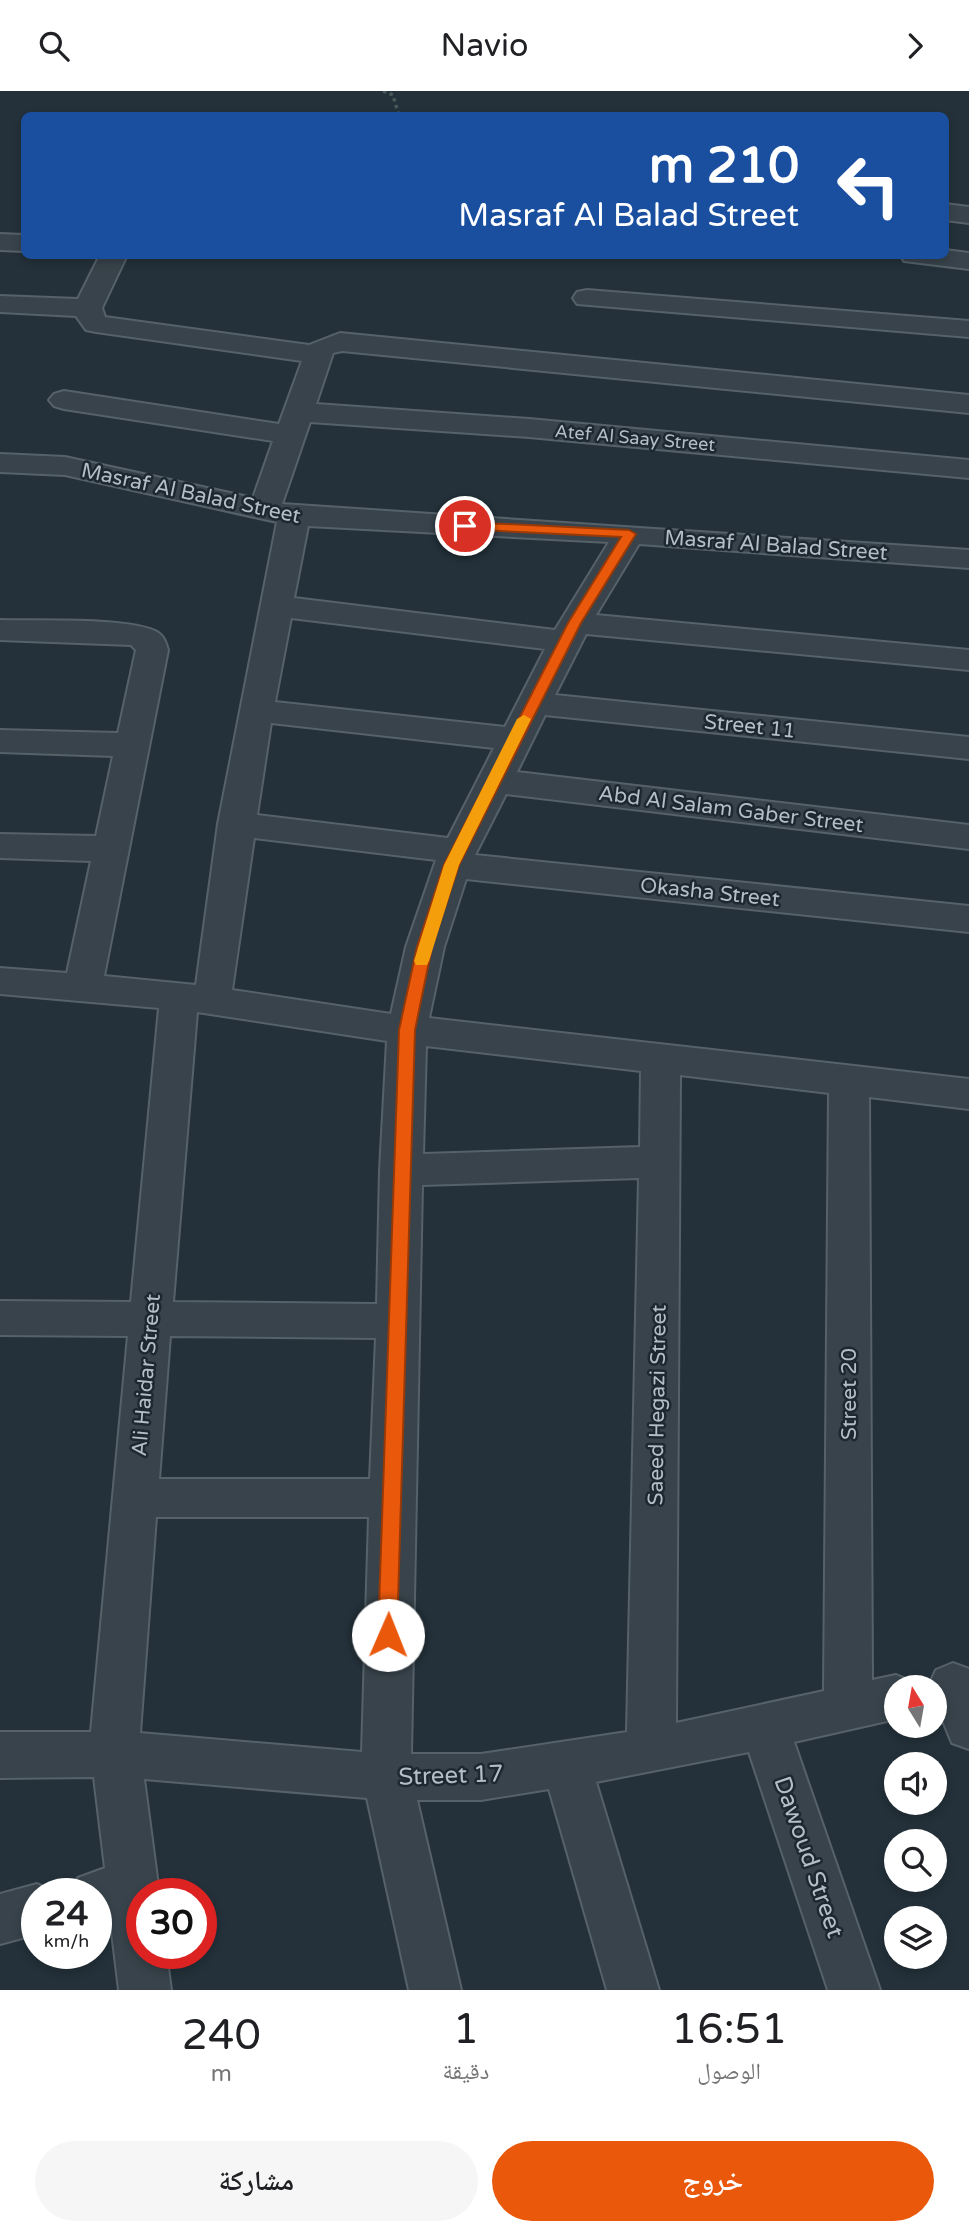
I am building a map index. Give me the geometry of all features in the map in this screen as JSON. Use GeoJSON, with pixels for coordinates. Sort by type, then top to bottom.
{"type":"FeatureCollection","features":[{"type":"Feature","properties":{"kind":"street"},"geometry":{"type":"LineString","coordinates":[[949,212],[969,215]]}},
{"type":"Feature","properties":{"kind":"street"},"geometry":{"type":"LineString","coordinates":[[0,242],[21,243]]}},
{"type":"Feature","properties":{"kind":"street"},"geometry":{"type":"LineString","coordinates":[[112,259],[88,309],[90,319],[96,324],[319,355],[327,344],[340,342],[969,404]]}},
{"type":"Feature","properties":{"kind":"street"},"geometry":{"type":"LineString","coordinates":[[949,259],[969,261]]}},
{"type":"Feature","properties":{"kind":"street"},"geometry":{"type":"LineString","coordinates":[[587,298],[969,329]]}},
{"type":"Feature","properties":{"kind":"street"},"geometry":{"type":"LineString","coordinates":[[0,304],[88,309]]}},
{"type":"Feature","properties":{"kind":"street","name":"Ali Haidar Street"},"geometry":{"type":"LineString","coordinates":[[145,1990],[114,1890],[116,1721],[151,1319],[196,999],[236,824],[276,605],[279,513],[296,424],[319,355]]}},
{"type":"Feature","properties":{"kind":"street","name":"Atef Al Saay Street"},"geometry":{"type":"LineString","coordinates":[[64,400],[296,424],[529,428],[969,469]]}},
{"type":"Feature","properties":{"kind":"street","name":"Masraf Al Balad Street"},"geometry":{"type":"LineString","coordinates":[[0,463],[92,471],[279,513],[629,534],[969,559]]}},
{"type":"Feature","properties":{"kind":"street"},"geometry":{"type":"LineString","coordinates":[[435,1990],[387,1777],[385,1716],[400,1170],[407,1030],[425,947],[455,858],[523,721],[571,632],[629,534]]}},
{"type":"Feature","properties":{"kind":"street"},"geometry":{"type":"LineString","coordinates":[[276,605],[571,632],[969,660]]}},
{"type":"Feature","properties":{"kind":"street"},"geometry":{"type":"LineString","coordinates":[[0,631],[135,635],[148,640],[152,650],[83,987]]}},
{"type":"Feature","properties":{"kind":"street","name":"Street 11"},"geometry":{"type":"LineString","coordinates":[[256,711],[523,721],[969,748]]}},
{"type":"Feature","properties":{"kind":"street"},"geometry":{"type":"LineString","coordinates":[[0,741],[133,745]]}},
{"type":"Feature","properties":{"kind":"street","name":"Abd Al Salam Gaber Street"},"geometry":{"type":"LineString","coordinates":[[494,781],[969,837]]}},
{"type":"Feature","properties":{"kind":"street","name":"Okasha Street"},"geometry":{"type":"LineString","coordinates":[[236,824],[455,858],[969,919]]}},
{"type":"Feature","properties":{"kind":"street"},"geometry":{"type":"LineString","coordinates":[[0,846],[111,849]]}},
{"type":"Feature","properties":{"kind":"street"},"geometry":{"type":"LineString","coordinates":[[0,981],[196,999],[407,1030],[969,1094]]}},
{"type":"Feature","properties":{"kind":"street","name":"Saeed Hegazi Street"},"geometry":{"type":"LineString","coordinates":[[651,1751],[661,1059]]}},
{"type":"Feature","properties":{"kind":"street","name":"Street 20"},"geometry":{"type":"LineString","coordinates":[[848,1707],[849,1080]]}},
{"type":"Feature","properties":{"kind":"street"},"geometry":{"type":"LineString","coordinates":[[400,1170],[660,1162]]}},
{"type":"Feature","properties":{"kind":"street"},"geometry":{"type":"LineString","coordinates":[[0,1318],[397,1321]]}},
{"type":"Feature","properties":{"kind":"street"},"geometry":{"type":"LineString","coordinates":[[136,1498],[391,1499]]}},
{"type":"Feature","properties":{"kind":"street","name":"Street 17"},"geometry":{"type":"LineString","coordinates":[[0,1755],[116,1754],[387,1777],[481,1777],[567,1767],[651,1751],[884,1700]]}},
{"type":"Feature","properties":{"kind":"street","name":"Dawoud Street"},"geometry":{"type":"LineString","coordinates":[[764,1725],[854,1990]]}},
{"type":"Feature","properties":{"kind":"street"},"geometry":{"type":"LineString","coordinates":[[567,1767],[633,1990]]}},
{"type":"Feature","properties":{"kind":"street"},"geometry":{"type":"LineString","coordinates":[[0,1919],[21,1913]]}},
{"type":"Feature","properties":{"kind":"path"},"geometry":{"type":"LineString","coordinates":[[383,91],[393,95],[398,112]]}},
{"type":"Feature","properties":{"kind":"slow traffic"},"geometry":{"type":"LineString","coordinates":[[422,961],[452,865],[524,719]]}},
{"type":"Feature","properties":{"kind":"route"},"geometry":{"type":"LineString","coordinates":[[388,1635],[400,1170],[407,1030],[425,947],[452,865],[514,739],[575,623],[629,534],[465,526]]}}]}
